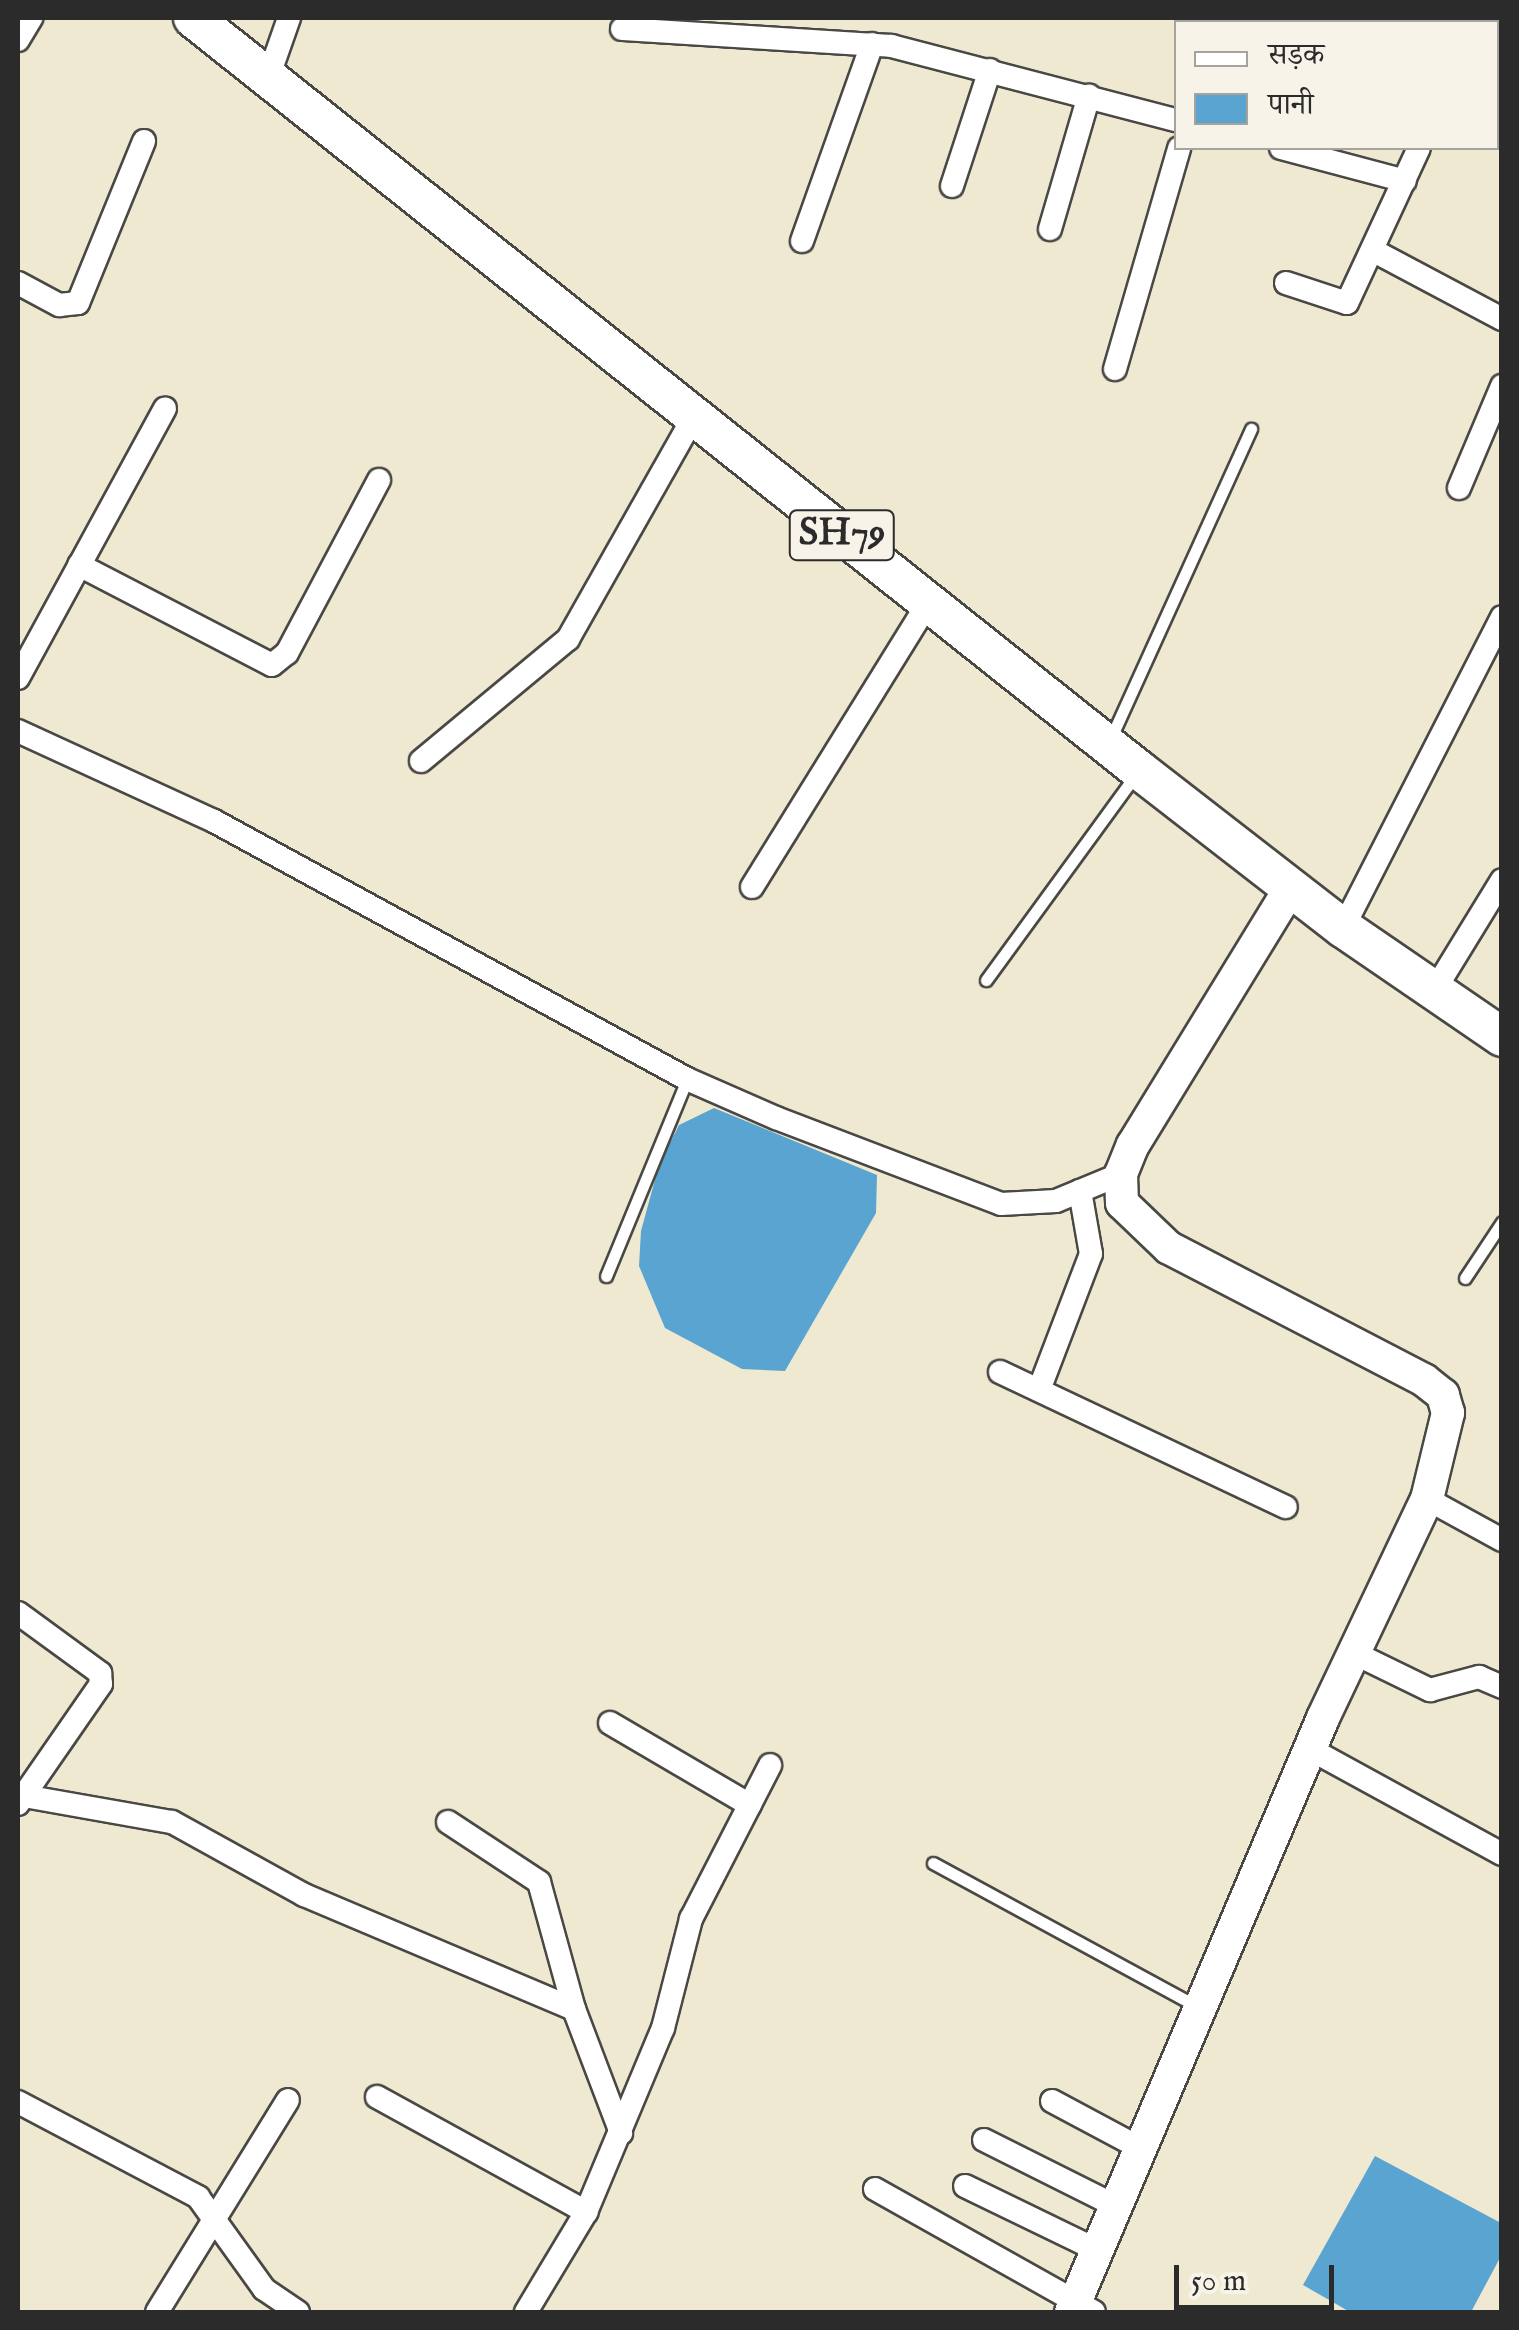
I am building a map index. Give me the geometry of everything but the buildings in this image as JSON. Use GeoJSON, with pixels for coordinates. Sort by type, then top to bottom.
{"type":"FeatureCollection","features":[{"type":"Feature","properties":{"kind":"main road","name":"SH79"},"geometry":{"type":"LineString","coordinates":[[193,18],[1107,746],[1343,928],[1502,1037]]}},
{"type":"Feature","properties":{"kind":"main road"},"geometry":{"type":"LineString","coordinates":[[1080,2309],[1116,2206],[1310,1749],[1427,1499],[1448,1413],[1443,1396],[1169,1248],[1122,1202],[1121,1174],[1291,888]]}},
{"type":"Feature","properties":{"kind":"street"},"geometry":{"type":"LineString","coordinates":[[18,40],[31,18]]}},
{"type":"Feature","properties":{"kind":"street"},"geometry":{"type":"LineString","coordinates":[[268,78],[290,18]]}},
{"type":"Feature","properties":{"kind":"street"},"geometry":{"type":"LineString","coordinates":[[622,29],[843,48],[872,44],[990,70],[1174,119]]}},
{"type":"Feature","properties":{"kind":"street"},"geometry":{"type":"LineString","coordinates":[[802,241],[872,44]]}},
{"type":"Feature","properties":{"kind":"street"},"geometry":{"type":"LineString","coordinates":[[952,186],[990,70]]}},
{"type":"Feature","properties":{"kind":"street"},"geometry":{"type":"LineString","coordinates":[[1050,229],[1090,96]]}},
{"type":"Feature","properties":{"kind":"street"},"geometry":{"type":"LineString","coordinates":[[18,283],[59,305],[78,302],[144,141]]}},
{"type":"Feature","properties":{"kind":"street"},"geometry":{"type":"LineString","coordinates":[[1115,370],[1178,150]]}},
{"type":"Feature","properties":{"kind":"street"},"geometry":{"type":"LineString","coordinates":[[1288,150],[1405,180]]}},
{"type":"Feature","properties":{"kind":"street"},"geometry":{"type":"LineString","coordinates":[[1286,283],[1348,303],[1418,150]]}},
{"type":"Feature","properties":{"kind":"street"},"geometry":{"type":"LineString","coordinates":[[1374,252],[1502,319]]}},
{"type":"Feature","properties":{"kind":"street"},"geometry":{"type":"LineString","coordinates":[[1459,488],[1502,386]]}},
{"type":"Feature","properties":{"kind":"street"},"geometry":{"type":"LineString","coordinates":[[18,678],[165,408]]}},
{"type":"Feature","properties":{"kind":"street"},"geometry":{"type":"LineString","coordinates":[[421,761],[568,639],[694,416]]}},
{"type":"Feature","properties":{"kind":"street"},"geometry":{"type":"LineString","coordinates":[[79,566],[272,665],[287,653],[378,480]]}},
{"type":"Feature","properties":{"kind":"street"},"geometry":{"type":"LineString","coordinates":[[752,887],[928,603]]}},
{"type":"Feature","properties":{"kind":"street"},"geometry":{"type":"LineString","coordinates":[[1343,928],[1502,617]]}},
{"type":"Feature","properties":{"kind":"street"},"geometry":{"type":"LineString","coordinates":[[18,731],[214,821],[687,1078],[1002,1204],[1056,1200],[1121,1174]]}},
{"type":"Feature","properties":{"kind":"street"},"geometry":{"type":"LineString","coordinates":[[1434,991],[1502,880]]}},
{"type":"Feature","properties":{"kind":"street"},"geometry":{"type":"LineString","coordinates":[[1039,1390],[1092,1254],[1080,1191]]}},
{"type":"Feature","properties":{"kind":"street"},"geometry":{"type":"LineString","coordinates":[[1000,1372],[1286,1506]]}},
{"type":"Feature","properties":{"kind":"street"},"geometry":{"type":"LineString","coordinates":[[1427,1499],[1502,1540]]}},
{"type":"Feature","properties":{"kind":"street"},"geometry":{"type":"LineString","coordinates":[[18,1613],[100,1673],[101,1684],[21,1800],[172,1822],[304,1894],[574,2009]]}},
{"type":"Feature","properties":{"kind":"street"},"geometry":{"type":"LineString","coordinates":[[1354,1653],[1440,1692],[1479,1677],[1502,1687]]}},
{"type":"Feature","properties":{"kind":"street"},"geometry":{"type":"LineString","coordinates":[[610,1724],[750,1805]]}},
{"type":"Feature","properties":{"kind":"street"},"geometry":{"type":"LineString","coordinates":[[1310,1749],[1502,1854]]}},
{"type":"Feature","properties":{"kind":"street"},"geometry":{"type":"LineString","coordinates":[[526,2312],[586,2212],[663,2028],[691,1919],[770,1765]]}},
{"type":"Feature","properties":{"kind":"street"},"geometry":{"type":"LineString","coordinates":[[448,1822],[540,1882],[574,2009],[621,2133]]}},
{"type":"Feature","properties":{"kind":"street"},"geometry":{"type":"LineString","coordinates":[[377,2097],[586,2212]]}},
{"type":"Feature","properties":{"kind":"street"},"geometry":{"type":"LineString","coordinates":[[158,2312],[288,2100]]}},
{"type":"Feature","properties":{"kind":"street"},"geometry":{"type":"LineString","coordinates":[[18,2102],[183,2187],[217,2219],[264,2288],[298,2312]]}},
{"type":"Feature","properties":{"kind":"street"},"geometry":{"type":"LineString","coordinates":[[1052,2102],[1140,2148]]}},
{"type":"Feature","properties":{"kind":"street"},"geometry":{"type":"LineString","coordinates":[[984,2140],[1116,2206]]}},
{"type":"Feature","properties":{"kind":"street"},"geometry":{"type":"LineString","coordinates":[[965,2186],[1098,2250]]}},
{"type":"Feature","properties":{"kind":"street"},"geometry":{"type":"LineString","coordinates":[[875,2189],[1080,2309]]}},
{"type":"Feature","properties":{"kind":"lane"},"geometry":{"type":"LineString","coordinates":[[1107,746],[1251,429]]}},
{"type":"Feature","properties":{"kind":"lane"},"geometry":{"type":"LineString","coordinates":[[986,980],[1139,770]]}},
{"type":"Feature","properties":{"kind":"lane"},"geometry":{"type":"LineString","coordinates":[[606,1276],[687,1078]]}},
{"type":"Feature","properties":{"kind":"lane"},"geometry":{"type":"LineString","coordinates":[[1465,1278],[1502,1222]]}},
{"type":"Feature","properties":{"kind":"lane"},"geometry":{"type":"LineString","coordinates":[[933,1864],[1200,2008]]}},
{"type":"Feature","properties":{"kind":"water"},"geometry":{"type":"Polygon","coordinates":[[[714,1108],[877,1175],[876,1213],[785,1371],[742,1369],[665,1328],[639,1266],[641,1231],[659,1165],[679,1125],[714,1108]]]}},
{"type":"Feature","properties":{"kind":"water"},"geometry":{"type":"Polygon","coordinates":[[[1375,2156],[1501,2223],[1501,2256],[1471,2312],[1350,2312],[1303,2285],[1375,2156]]]}}]}
